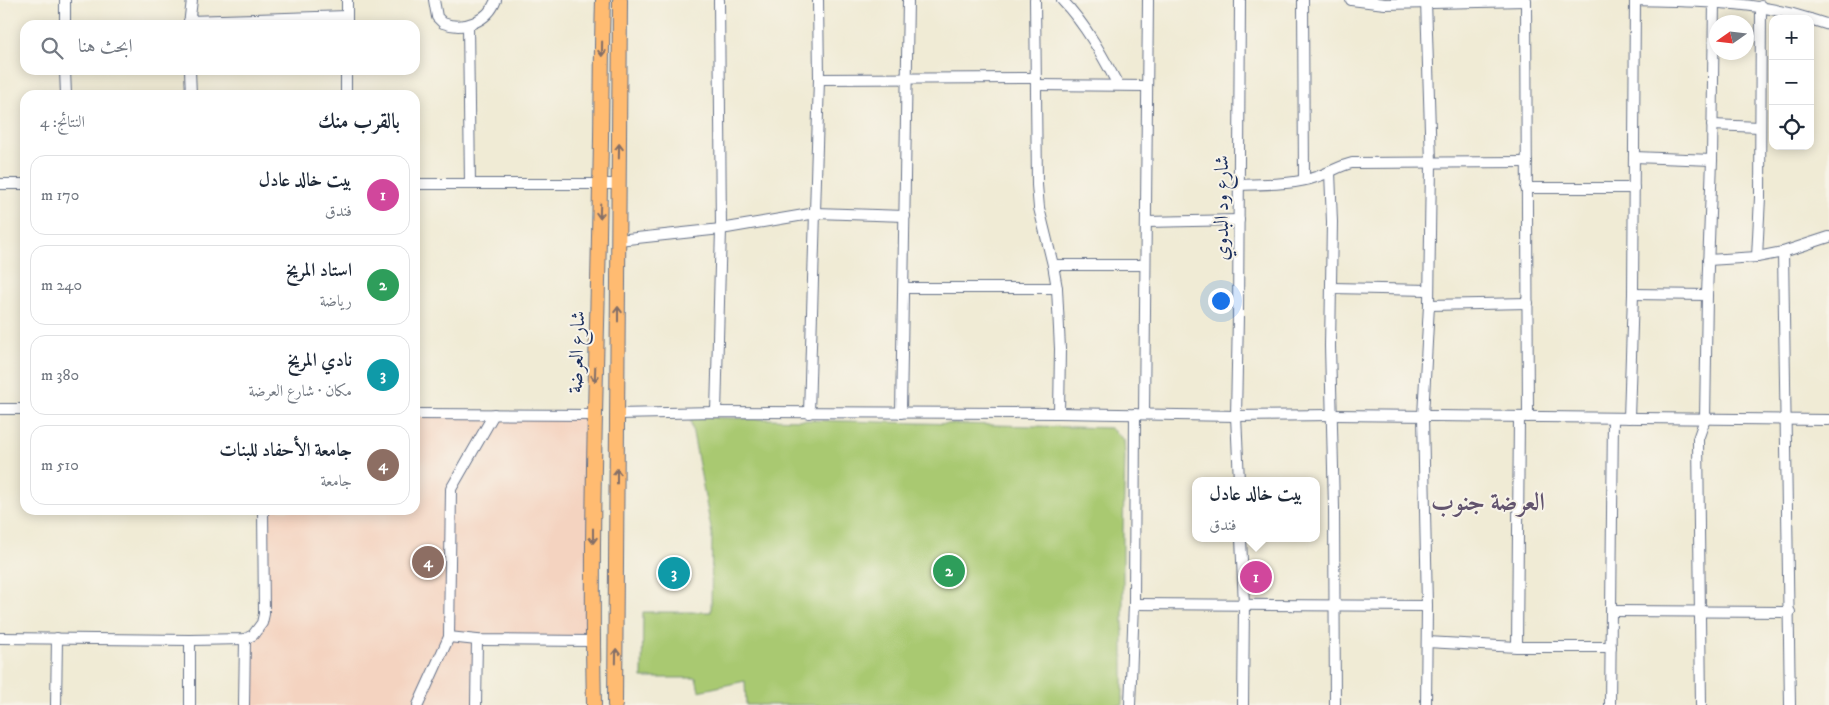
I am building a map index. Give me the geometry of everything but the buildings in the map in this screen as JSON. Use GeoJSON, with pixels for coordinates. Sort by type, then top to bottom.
{"type":"FeatureCollection","features":[{"type":"Feature","properties":{"kind":"main road","name":"شارع العرضة"},"geometry":{"type":"LineString","coordinates":[[594,705],[592,641],[594,415],[603,0]]}},
{"type":"Feature","properties":{"kind":"main road","name":"شارع العرضة"},"geometry":{"type":"LineString","coordinates":[[615,705],[620,0]]}},
{"type":"Feature","properties":{"kind":"street"},"geometry":{"type":"LineString","coordinates":[[65,0],[65,20]]}},
{"type":"Feature","properties":{"kind":"street"},"geometry":{"type":"LineString","coordinates":[[189,20],[192,0]]}},
{"type":"Feature","properties":{"kind":"street"},"geometry":{"type":"LineString","coordinates":[[347,0],[347,20]]}},
{"type":"Feature","properties":{"kind":"street"},"geometry":{"type":"LineString","coordinates":[[434,0],[437,17],[443,23],[468,25],[491,11],[496,0]]}},
{"type":"Feature","properties":{"kind":"street"},"geometry":{"type":"LineString","coordinates":[[716,412],[721,229],[719,0]]}},
{"type":"Feature","properties":{"kind":"street"},"geometry":{"type":"LineString","coordinates":[[809,413],[819,79],[818,0]]}},
{"type":"Feature","properties":{"kind":"street"},"geometry":{"type":"LineString","coordinates":[[901,414],[908,0]]}},
{"type":"Feature","properties":{"kind":"street"},"geometry":{"type":"LineString","coordinates":[[1034,0],[1037,185],[1039,208],[1054,265],[1057,288],[1060,349],[1059,413]]}},
{"type":"Feature","properties":{"kind":"street"},"geometry":{"type":"LineString","coordinates":[[1062,0],[1075,14],[1100,51],[1118,85]]}},
{"type":"Feature","properties":{"kind":"street"},"geometry":{"type":"LineString","coordinates":[[1130,705],[1145,265],[1148,0]]}},
{"type":"Feature","properties":{"kind":"street","name":"شارع ود البدوي"},"geometry":{"type":"LineString","coordinates":[[1239,477],[1236,416],[1240,0]]}},
{"type":"Feature","properties":{"kind":"street"},"geometry":{"type":"LineString","coordinates":[[1303,0],[1304,180]]}},
{"type":"Feature","properties":{"kind":"street"},"geometry":{"type":"LineString","coordinates":[[1351,0],[1385,4],[1526,1],[1528,303],[1517,647]]}},
{"type":"Feature","properties":{"kind":"street"},"geometry":{"type":"LineString","coordinates":[[1629,418],[1633,294],[1636,0],[1714,1],[1761,6],[1783,5],[1802,15]]}},
{"type":"Feature","properties":{"kind":"street"},"geometry":{"type":"LineString","coordinates":[[1701,705],[1698,438],[1705,418],[1714,1]]}},
{"type":"Feature","properties":{"kind":"street"},"geometry":{"type":"LineString","coordinates":[[1426,2],[1432,163],[1430,305],[1423,416],[1427,606],[1426,705]]}},
{"type":"Feature","properties":{"kind":"street"},"geometry":{"type":"LineString","coordinates":[[1757,257],[1761,6]]}},
{"type":"Feature","properties":{"kind":"street"},"geometry":{"type":"LineString","coordinates":[[1814,20],[1829,25]]}},
{"type":"Feature","properties":{"kind":"street"},"geometry":{"type":"LineString","coordinates":[[468,25],[470,184]]}},
{"type":"Feature","properties":{"kind":"street"},"geometry":{"type":"LineString","coordinates":[[65,75],[66,90]]}},
{"type":"Feature","properties":{"kind":"street"},"geometry":{"type":"LineString","coordinates":[[190,75],[191,90]]}},
{"type":"Feature","properties":{"kind":"street"},"geometry":{"type":"LineString","coordinates":[[346,75],[346,90]]}},
{"type":"Feature","properties":{"kind":"street"},"geometry":{"type":"LineString","coordinates":[[819,79],[907,77],[1146,86]]}},
{"type":"Feature","properties":{"kind":"street"},"geometry":{"type":"LineString","coordinates":[[1712,125],[1760,127]]}},
{"type":"Feature","properties":{"kind":"street"},"geometry":{"type":"LineString","coordinates":[[1634,157],[1712,160]]}},
{"type":"Feature","properties":{"kind":"street"},"geometry":{"type":"LineString","coordinates":[[1239,186],[1304,180],[1352,163],[1527,162]]}},
{"type":"Feature","properties":{"kind":"street"},"geometry":{"type":"LineString","coordinates":[[1330,172],[1332,288],[1330,346],[1334,508],[1335,705]]}},
{"type":"Feature","properties":{"kind":"street"},"geometry":{"type":"LineString","coordinates":[[0,184],[20,184]]}},
{"type":"Feature","properties":{"kind":"street"},"geometry":{"type":"LineString","coordinates":[[420,184],[618,184]]}},
{"type":"Feature","properties":{"kind":"street"},"geometry":{"type":"LineString","coordinates":[[1526,188],[1634,188]]}},
{"type":"Feature","properties":{"kind":"street"},"geometry":{"type":"LineString","coordinates":[[618,240],[721,229],[816,213],[905,216]]}},
{"type":"Feature","properties":{"kind":"street"},"geometry":{"type":"LineString","coordinates":[[1146,222],[1238,220]]}},
{"type":"Feature","properties":{"kind":"street"},"geometry":{"type":"LineString","coordinates":[[1708,260],[1757,257],[1783,252],[1829,237]]}},
{"type":"Feature","properties":{"kind":"street"},"geometry":{"type":"LineString","coordinates":[[1783,252],[1785,418],[1788,478],[1790,705]]}},
{"type":"Feature","properties":{"kind":"street"},"geometry":{"type":"LineString","coordinates":[[1054,265],[1145,265]]}},
{"type":"Feature","properties":{"kind":"street"},"geometry":{"type":"LineString","coordinates":[[904,288],[1057,288]]}},
{"type":"Feature","properties":{"kind":"street"},"geometry":{"type":"LineString","coordinates":[[1332,288],[1429,290]]}},
{"type":"Feature","properties":{"kind":"street"},"geometry":{"type":"LineString","coordinates":[[1633,294],[1707,295]]}},
{"type":"Feature","properties":{"kind":"street"},"geometry":{"type":"LineString","coordinates":[[1430,305],[1528,303]]}},
{"type":"Feature","properties":{"kind":"street"},"geometry":{"type":"LineString","coordinates":[[0,409],[20,409]]}},
{"type":"Feature","properties":{"kind":"street"},"geometry":{"type":"LineString","coordinates":[[617,414],[716,412],[1059,413],[1236,416],[1785,418],[1829,420]]}},
{"type":"Feature","properties":{"kind":"street"},"geometry":{"type":"LineString","coordinates":[[420,414],[594,415]]}},
{"type":"Feature","properties":{"kind":"street"},"geometry":{"type":"LineString","coordinates":[[418,705],[449,637],[450,489],[494,414]]}},
{"type":"Feature","properties":{"kind":"street"},"geometry":{"type":"LineString","coordinates":[[1610,705],[1613,418]]}},
{"type":"Feature","properties":{"kind":"street"},"geometry":{"type":"LineString","coordinates":[[0,638],[245,640],[254,635],[262,623],[264,614],[263,515]]}},
{"type":"Feature","properties":{"kind":"street"},"geometry":{"type":"LineString","coordinates":[[1241,542],[1244,605],[1243,705]]}},
{"type":"Feature","properties":{"kind":"street"},"geometry":{"type":"LineString","coordinates":[[1134,604],[1427,606]]}},
{"type":"Feature","properties":{"kind":"street"},"geometry":{"type":"LineString","coordinates":[[1612,611],[1700,613],[1790,612]]}},
{"type":"Feature","properties":{"kind":"street"},"geometry":{"type":"LineString","coordinates":[[449,637],[477,640],[592,641]]}},
{"type":"Feature","properties":{"kind":"street"},"geometry":{"type":"LineString","coordinates":[[56,705],[57,638]]}},
{"type":"Feature","properties":{"kind":"street"},"geometry":{"type":"LineString","coordinates":[[190,640],[190,705]]}},
{"type":"Feature","properties":{"kind":"street"},"geometry":{"type":"LineString","coordinates":[[244,705],[245,640]]}},
{"type":"Feature","properties":{"kind":"street"},"geometry":{"type":"LineString","coordinates":[[476,705],[477,640]]}},
{"type":"Feature","properties":{"kind":"street"},"geometry":{"type":"LineString","coordinates":[[1427,642],[1517,647],[1611,647]]}},
{"type":"Feature","properties":{"kind":"shaded area"},"geometry":{"type":"Polygon","coordinates":[[[420,414],[594,415],[592,641],[477,640],[477,705],[245,705],[245,639],[264,614],[263,515],[420,515],[420,414]]]}},
{"type":"Feature","properties":{"kind":"green space"},"geometry":{"type":"Polygon","coordinates":[[[690,417],[1110,428],[1124,440],[1125,456],[1123,705],[746,705],[745,681],[699,691],[696,678],[642,678],[643,612],[711,612],[712,534],[690,417]]]}},
{"type":"Feature","properties":{"kind":"place","name":"جامعة الأحفاد للبنات"},"geometry":{"type":"Point","coordinates":[428,562]}},
{"type":"Feature","properties":{"kind":"place","name":"استاد المريخ"},"geometry":{"type":"Point","coordinates":[949,571]}},
{"type":"Feature","properties":{"kind":"place","name":"نادي المريخ"},"geometry":{"type":"Point","coordinates":[674,573]}},
{"type":"Feature","properties":{"kind":"place","name":"بيت خالد عادل"},"geometry":{"type":"Point","coordinates":[1256,577]}},
{"type":"Feature","properties":{"kind":"district","name":"العرضة جنوب"},"geometry":{"type":"Point","coordinates":[1488,501]}}]}
